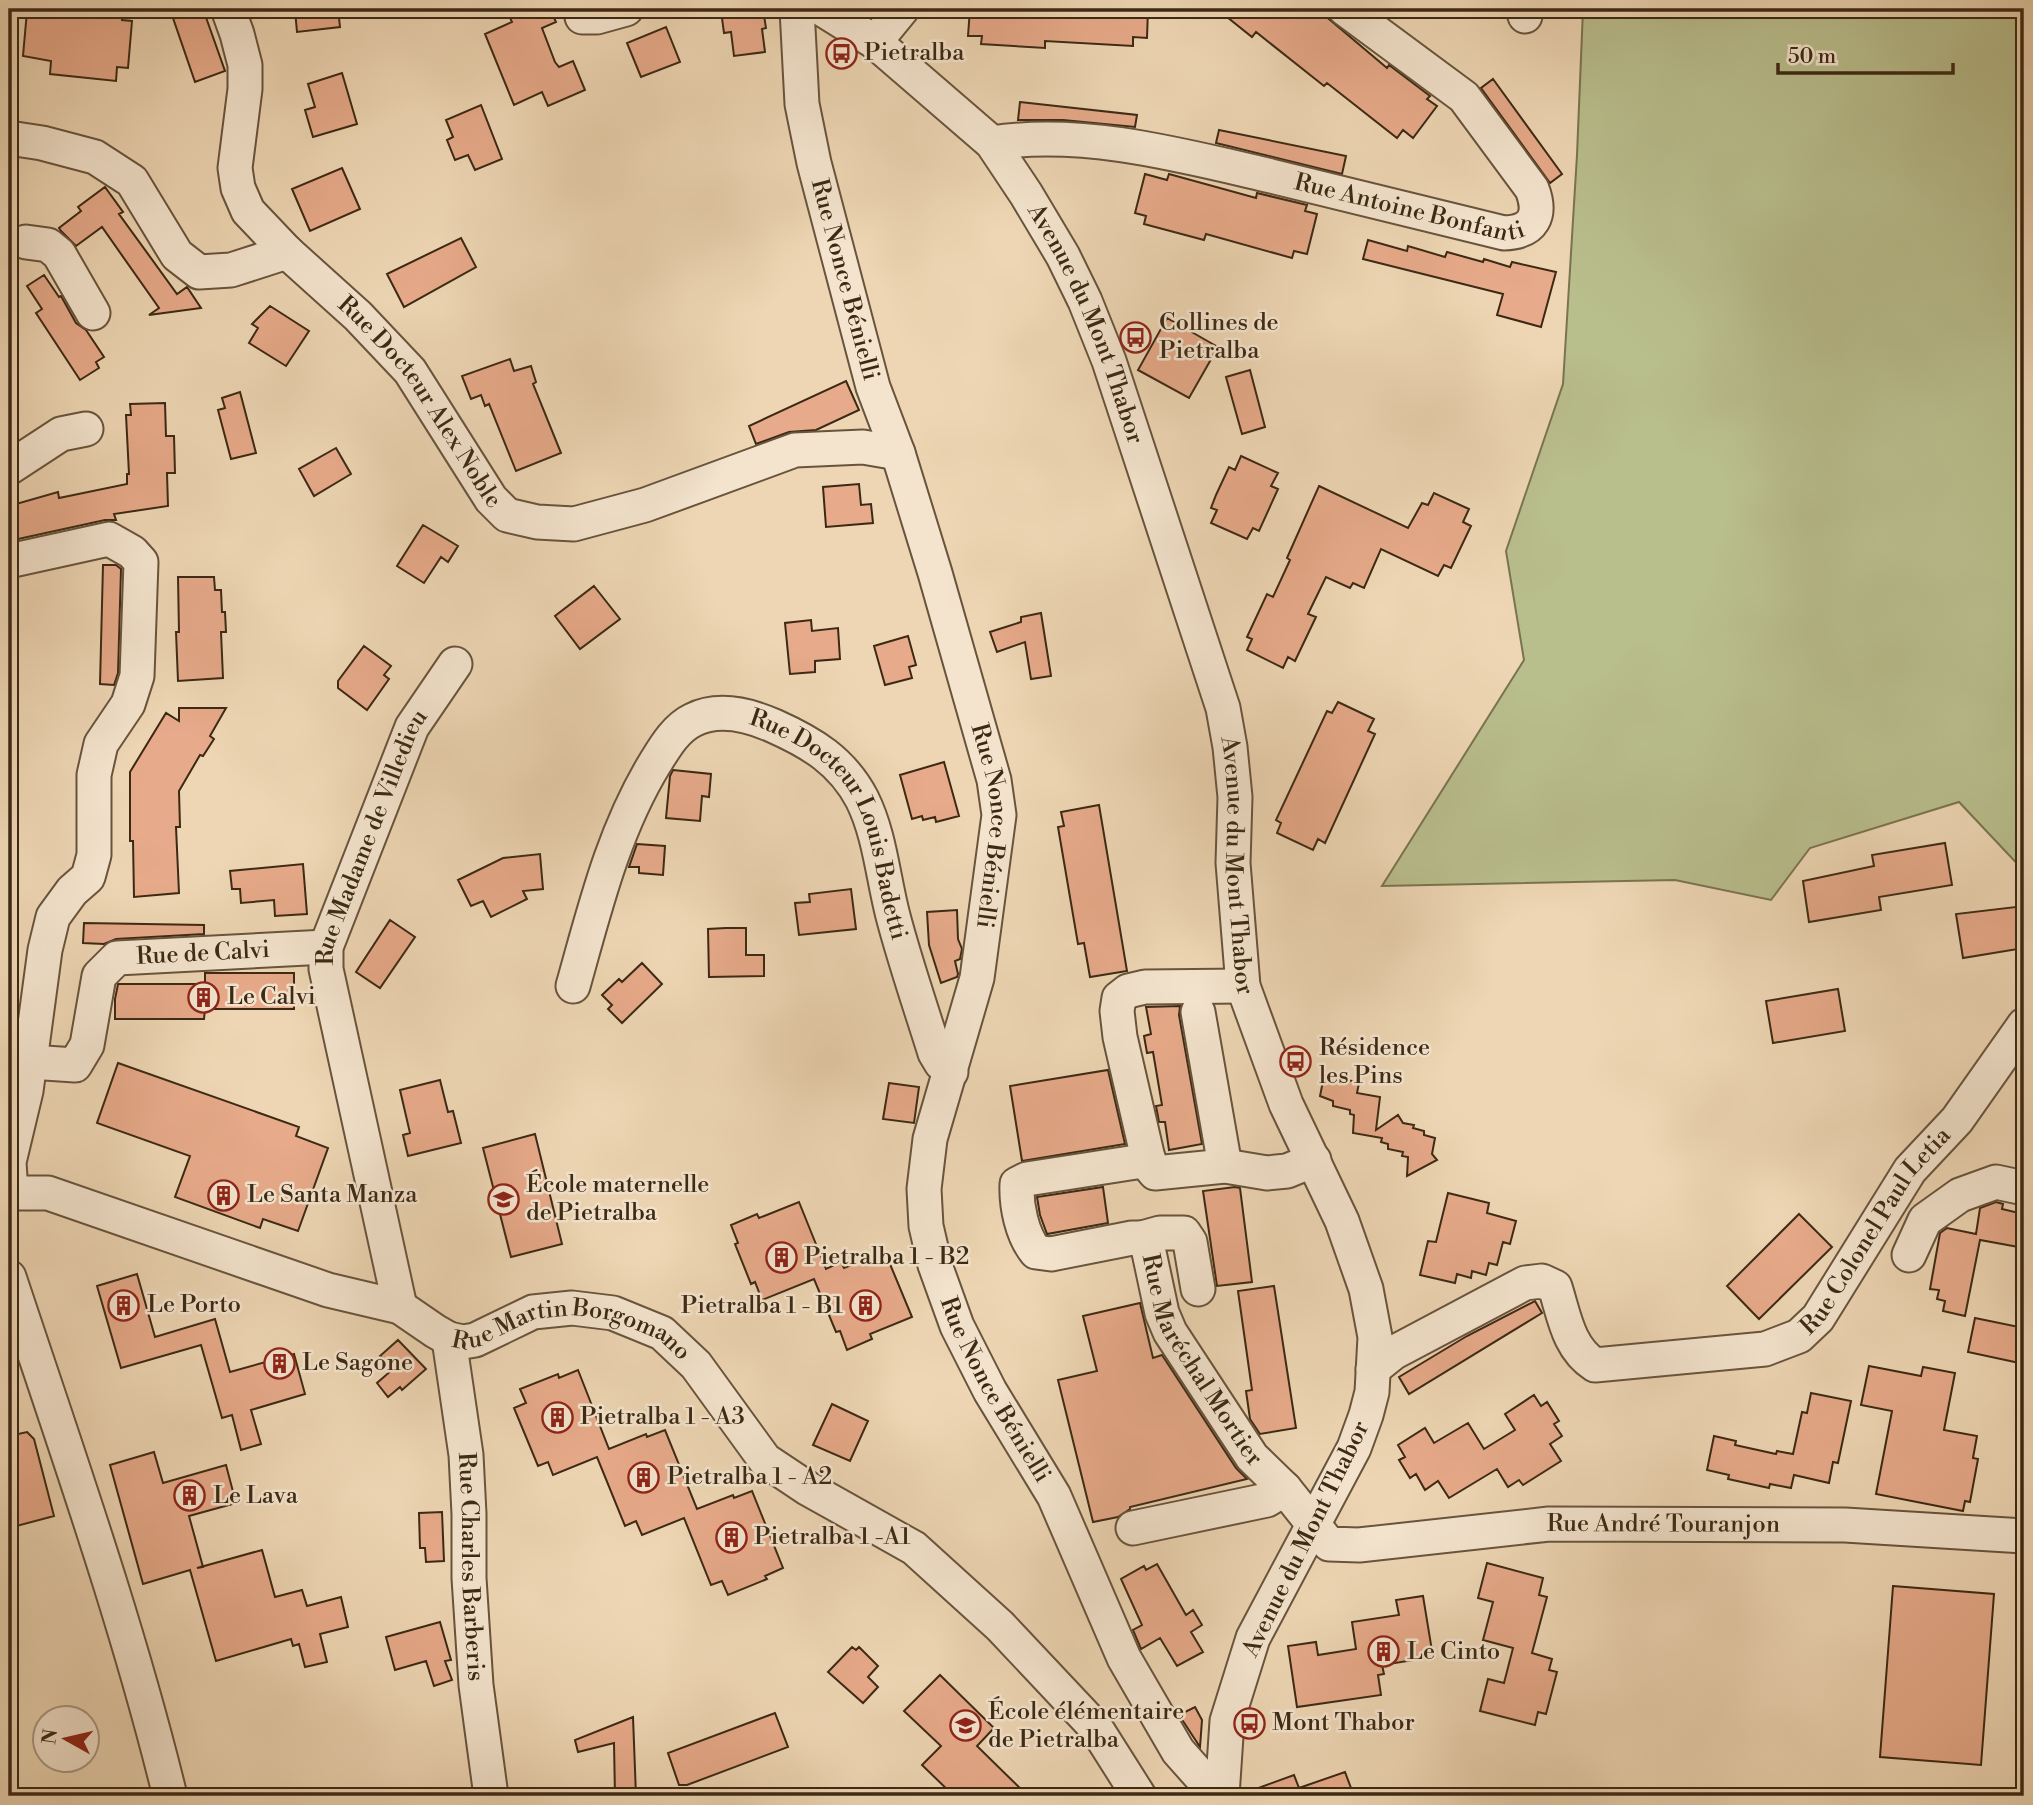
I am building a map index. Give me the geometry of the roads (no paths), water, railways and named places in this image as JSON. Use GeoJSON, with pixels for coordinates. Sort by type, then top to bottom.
{"type":"FeatureCollection","features":[{"type":"Feature","properties":{"kind":"street","name":"Rue Docteur Alex Noble"},"geometry":{"type":"LineString","coordinates":[[228,9],[244,65],[245,89],[235,167],[238,188],[248,211],[287,252],[358,316],[410,371],[491,499],[507,515],[537,522],[575,524],[645,505],[795,450],[863,447],[898,453]]}},
{"type":"Feature","properties":{"kind":"street"},"geometry":{"type":"LineString","coordinates":[[582,17],[597,17],[626,9]]}},
{"type":"Feature","properties":{"kind":"street","name":"Rue Nonce Bénielli"},"geometry":{"type":"LineString","coordinates":[[797,9],[802,104],[814,163],[873,387],[898,453],[995,780],[999,815],[976,978],[930,1139],[924,1189],[926,1226],[932,1252],[957,1326],[990,1391],[1054,1496],[1124,1658],[1178,1752],[1220,1796]]}},
{"type":"Feature","properties":{"kind":"street"},"geometry":{"type":"LineString","coordinates":[[875,42],[902,9]]}},
{"type":"Feature","properties":{"kind":"street","name":"Rue Antoine Bonfanti"},"geometry":{"type":"LineString","coordinates":[[992,143],[1048,139],[1132,147],[1189,156],[1504,233],[1517,233],[1531,223],[1536,214],[1537,202],[1532,188],[1464,97],[1345,9]]}},
{"type":"Feature","properties":{"kind":"street","name":"Avenue du Mont Thabor"},"geometry":{"type":"LineString","coordinates":[[837,13],[875,42],[992,143],[1063,256],[1110,361],[1223,708],[1235,797],[1233,863],[1243,986],[1273,1073],[1342,1221],[1366,1289],[1375,1337],[1369,1403],[1353,1448],[1253,1638],[1227,1721],[1220,1796]]}},
{"type":"Feature","properties":{"kind":"street"},"geometry":{"type":"LineString","coordinates":[[9,138],[42,143],[95,157],[132,181],[177,255],[199,272],[231,270],[287,252]]}},
{"type":"Feature","properties":{"kind":"street"},"geometry":{"type":"LineString","coordinates":[[26,242],[48,245],[58,254],[93,313]]}},
{"type":"Feature","properties":{"kind":"street"},"geometry":{"type":"LineString","coordinates":[[9,468],[61,434],[86,429]]}},
{"type":"Feature","properties":{"kind":"street"},"geometry":{"type":"LineString","coordinates":[[9,561],[109,539],[132,552],[141,562],[137,676],[128,704],[101,744],[94,775],[94,855],[88,877],[72,891],[53,917],[45,950],[26,1091],[9,1162],[10,1195]]}},
{"type":"Feature","properties":{"kind":"street","name":"Rue Madame de Villedieu"},"geometry":{"type":"LineString","coordinates":[[400,1307],[326,969],[326,947],[412,727],[454,664]]}},
{"type":"Feature","properties":{"kind":"street","name":"Rue Docteur Louis Badetti"},"geometry":{"type":"LineString","coordinates":[[573,986],[612,849],[645,779],[669,740],[691,720],[710,714],[736,713],[770,724],[804,740],[828,755],[850,777],[863,802],[878,845],[893,917],[934,1053],[951,1072]]}},
{"type":"Feature","properties":{"kind":"street","name":"Rue de Calvi"},"geometry":{"type":"LineString","coordinates":[[30,1062],[75,1065],[87,1045],[99,976],[117,958],[326,947]]}},
{"type":"Feature","properties":{"kind":"street"},"geometry":{"type":"LineString","coordinates":[[1243,986],[1145,987],[1128,991],[1119,998],[1117,1011],[1120,1037],[1150,1167],[1155,1173],[1225,1166],[1267,1172],[1287,1171],[1314,1160]]}},
{"type":"Feature","properties":{"kind":"street"},"geometry":{"type":"LineString","coordinates":[[1198,1012],[1225,1166]]}},
{"type":"Feature","properties":{"kind":"street","name":"Rue Colonel Paul Letia"},"geometry":{"type":"LineString","coordinates":[[1373,1369],[1393,1353],[1525,1283],[1542,1281],[1555,1287],[1574,1347],[1595,1365],[1765,1349],[1799,1336],[1818,1318],[1910,1170],[1957,1120],[2024,1025]]}},
{"type":"Feature","properties":{"kind":"street","name":"Rue Maréchal Mortier"},"geometry":{"type":"LineString","coordinates":[[1149,1160],[1027,1179],[1017,1184],[1016,1198],[1028,1243],[1036,1252],[1051,1254],[1142,1238],[1151,1253],[1162,1313],[1170,1332],[1252,1457],[1313,1521]]}},
{"type":"Feature","properties":{"kind":"street"},"geometry":{"type":"LineString","coordinates":[[1909,1255],[1925,1220],[1960,1195],[1996,1182],[2024,1188]]}},
{"type":"Feature","properties":{"kind":"street","name":"Rue Martin Borgomano"},"geometry":{"type":"LineString","coordinates":[[10,1195],[48,1193],[328,1290],[400,1307],[449,1339],[463,1342],[475,1340],[533,1312],[572,1308],[613,1313],[662,1333],[696,1365],[765,1460],[807,1488],[914,1548],[1000,1626],[1096,1728],[1139,1796]]}},
{"type":"Feature","properties":{"kind":"street"},"geometry":{"type":"LineString","coordinates":[[1142,1238],[1160,1233],[1184,1233],[1190,1242],[1198,1290]]}},
{"type":"Feature","properties":{"kind":"street"},"geometry":{"type":"LineString","coordinates":[[9,1277],[97,1538],[155,1735],[170,1796]]}},
{"type":"Feature","properties":{"kind":"street","name":"Rue Charles Barberis"},"geometry":{"type":"LineString","coordinates":[[449,1339],[466,1455],[469,1578],[476,1685],[491,1796]]}},
{"type":"Feature","properties":{"kind":"street"},"geometry":{"type":"LineString","coordinates":[[1133,1528],[1267,1500],[1285,1489]]}},
{"type":"Feature","properties":{"kind":"street","name":"Rue André Touranjon"},"geometry":{"type":"LineString","coordinates":[[1313,1521],[1329,1544],[1359,1545],[1549,1524],[1845,1525],[2024,1536]]}},
{"type":"Feature","properties":{"kind":"place","name":"Pietralba"},"geometry":{"type":"Point","coordinates":[841,53]}},
{"type":"Feature","properties":{"kind":"place","name":"Collines de Pietralba"},"geometry":{"type":"Point","coordinates":[1136,337]}},
{"type":"Feature","properties":{"kind":"place","name":"Le Calvi"},"geometry":{"type":"Point","coordinates":[204,997]}},
{"type":"Feature","properties":{"kind":"place","name":"Résidence les Pins"},"geometry":{"type":"Point","coordinates":[1296,1062]}},
{"type":"Feature","properties":{"kind":"place","name":"Le Santa Manza"},"geometry":{"type":"Point","coordinates":[224,1195]}},
{"type":"Feature","properties":{"kind":"place","name":"École maternelle de Pietralba"},"geometry":{"type":"Point","coordinates":[503,1199]}},
{"type":"Feature","properties":{"kind":"place","name":"Pietralba 1 - B2"},"geometry":{"type":"Point","coordinates":[781,1257]}},
{"type":"Feature","properties":{"kind":"place","name":"Le Porto"},"geometry":{"type":"Point","coordinates":[124,1305]}},
{"type":"Feature","properties":{"kind":"place","name":"Pietralba 1 - B1"},"geometry":{"type":"Point","coordinates":[866,1306]}},
{"type":"Feature","properties":{"kind":"place","name":"Le Sagone"},"geometry":{"type":"Point","coordinates":[279,1363]}},
{"type":"Feature","properties":{"kind":"place","name":"Pietralba 1 - A3"},"geometry":{"type":"Point","coordinates":[557,1417]}},
{"type":"Feature","properties":{"kind":"place","name":"Pietralba 1 - A2"},"geometry":{"type":"Point","coordinates":[644,1477]}},
{"type":"Feature","properties":{"kind":"place","name":"Le Lava"},"geometry":{"type":"Point","coordinates":[190,1496]}},
{"type":"Feature","properties":{"kind":"place","name":"Pietralba 1 -A1"},"geometry":{"type":"Point","coordinates":[731,1537]}},
{"type":"Feature","properties":{"kind":"place","name":"Le Cinto"},"geometry":{"type":"Point","coordinates":[1384,1652]}},
{"type":"Feature","properties":{"kind":"place","name":"Mont Thabor"},"geometry":{"type":"Point","coordinates":[1249,1723]}},
{"type":"Feature","properties":{"kind":"place","name":"École élémentaire de Pietralba"},"geometry":{"type":"Point","coordinates":[965,1726]}}]}
